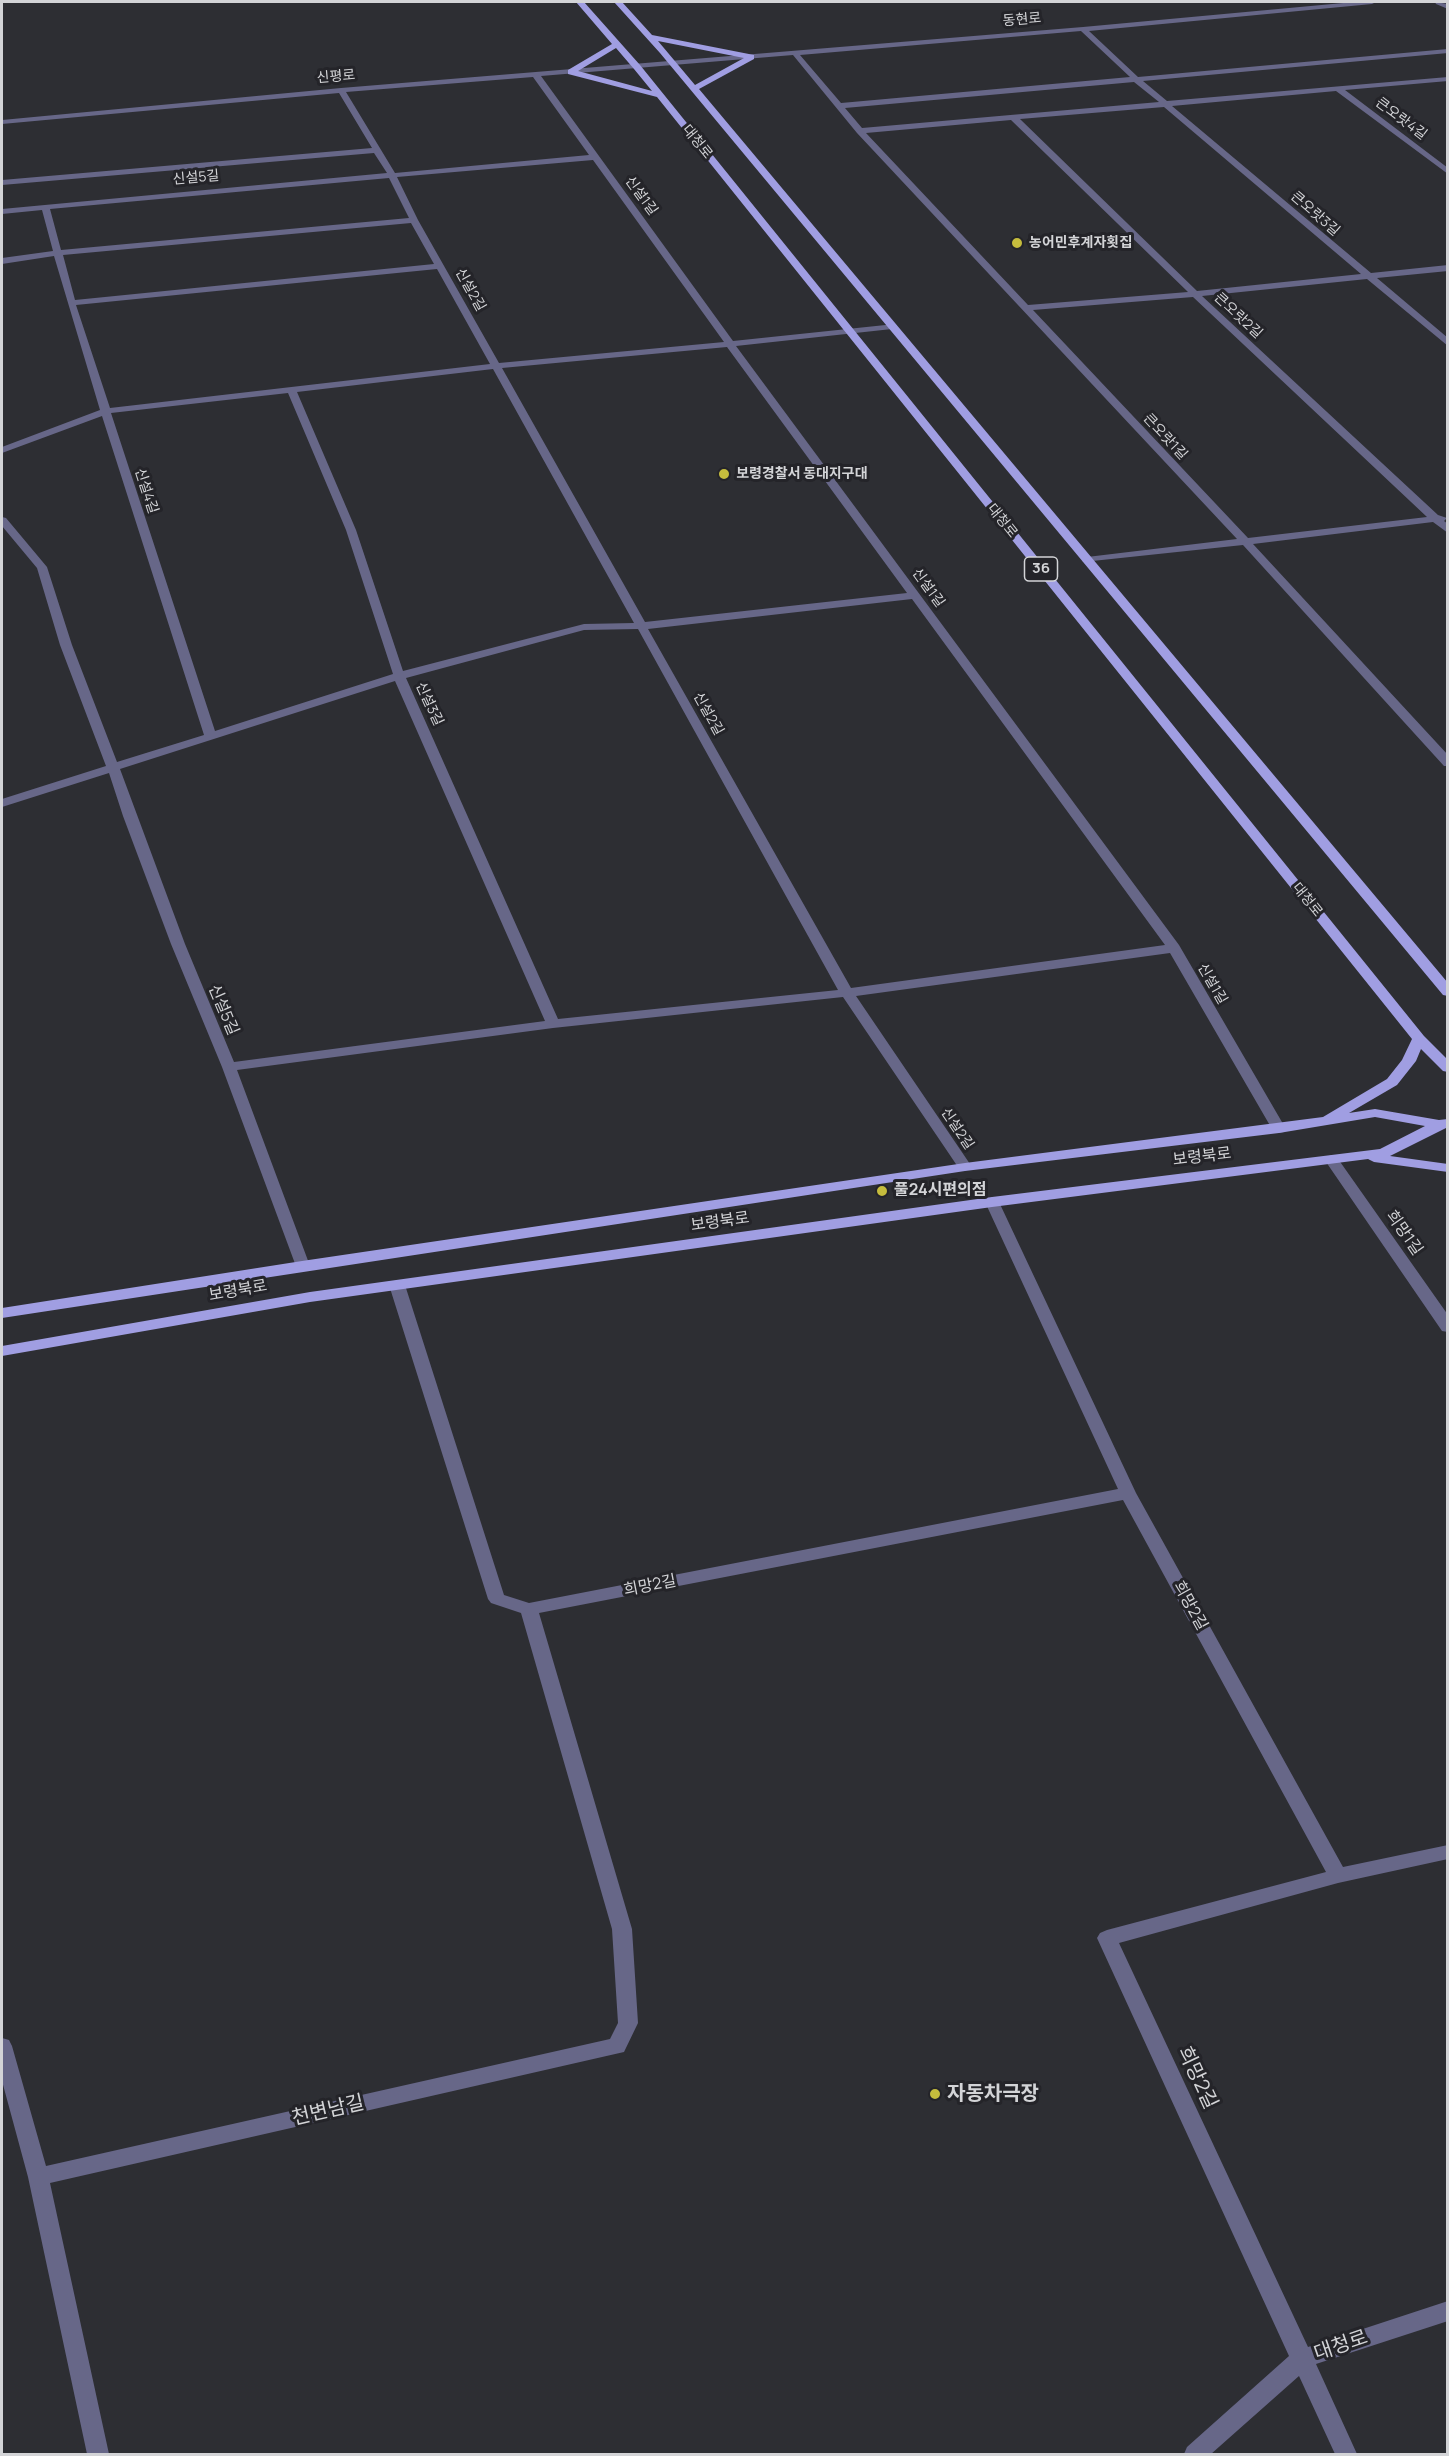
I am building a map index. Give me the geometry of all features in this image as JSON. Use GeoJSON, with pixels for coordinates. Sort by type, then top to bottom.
{"type":"FeatureCollection","features":[{"type":"Feature","properties":{"kind":"main road","name":"대청로"},"geometry":{"type":"LineString","coordinates":[[580,2],[637,67],[1419,1039],[1448,1068]]}},
{"type":"Feature","properties":{"kind":"main road","name":"대청로"},"geometry":{"type":"LineString","coordinates":[[618,2],[674,64],[1448,992]]}},
{"type":"Feature","properties":{"kind":"main road"},"geometry":{"type":"LineString","coordinates":[[651,37],[751,57]]}},
{"type":"Feature","properties":{"kind":"main road"},"geometry":{"type":"LineString","coordinates":[[571,72],[617,44]]}},
{"type":"Feature","properties":{"kind":"main road"},"geometry":{"type":"LineString","coordinates":[[694,89],[751,57]]}},
{"type":"Feature","properties":{"kind":"main road"},"geometry":{"type":"LineString","coordinates":[[571,72],[659,95]]}},
{"type":"Feature","properties":{"kind":"main road"},"geometry":{"type":"LineString","coordinates":[[1321,1123],[1392,1082],[1409,1061],[1419,1039]]}},
{"type":"Feature","properties":{"kind":"main road","name":"보령북로"},"geometry":{"type":"LineString","coordinates":[[2,1313],[965,1167],[1279,1129],[1375,1113],[1443,1124]]}},
{"type":"Feature","properties":{"kind":"main road","name":"보령북로"},"geometry":{"type":"LineString","coordinates":[[2,1351],[310,1297],[992,1202],[1384,1153],[1443,1124]]}},
{"type":"Feature","properties":{"kind":"main road"},"geometry":{"type":"LineString","coordinates":[[1356,1156],[1448,1168]]}},
{"type":"Feature","properties":{"kind":"street","name":"동현로"},"geometry":{"type":"LineString","coordinates":[[674,64],[1372,2]]}},
{"type":"Feature","properties":{"kind":"street"},"geometry":{"type":"LineString","coordinates":[[1439,2],[1448,7]]}},
{"type":"Feature","properties":{"kind":"street","name":"큰오랏3길"},"geometry":{"type":"LineString","coordinates":[[1083,29],[1136,79],[1448,343]]}},
{"type":"Feature","properties":{"kind":"street"},"geometry":{"type":"LineString","coordinates":[[837,106],[1448,51]]}},
{"type":"Feature","properties":{"kind":"street","name":"큰오랏1길"},"geometry":{"type":"LineString","coordinates":[[794,52],[837,106],[1245,541],[1448,763]]}},
{"type":"Feature","properties":{"kind":"street","name":"신평로"},"geometry":{"type":"LineString","coordinates":[[2,122],[341,90],[674,64]]}},
{"type":"Feature","properties":{"kind":"street","name":"신설1길"},"geometry":{"type":"LineString","coordinates":[[536,75],[730,344],[1174,948],[1279,1129]]}},
{"type":"Feature","properties":{"kind":"street"},"geometry":{"type":"LineString","coordinates":[[860,131],[1446,80]]}},
{"type":"Feature","properties":{"kind":"street","name":"큰오랏4길"},"geometry":{"type":"LineString","coordinates":[[1338,89],[1448,172]]}},
{"type":"Feature","properties":{"kind":"street","name":"신설2길"},"geometry":{"type":"LineString","coordinates":[[341,90],[378,150],[414,220],[847,993],[965,1167]]}},
{"type":"Feature","properties":{"kind":"street","name":"큰오랏2길"},"geometry":{"type":"LineString","coordinates":[[1014,118],[1195,294],[1448,530]]}},
{"type":"Feature","properties":{"kind":"street","name":"신설5길"},"geometry":{"type":"LineString","coordinates":[[2,183],[378,150]]}},
{"type":"Feature","properties":{"kind":"street","name":"신설5길"},"geometry":{"type":"LineString","coordinates":[[2,211],[594,157]]}},
{"type":"Feature","properties":{"kind":"street","name":"신설4길"},"geometry":{"type":"LineString","coordinates":[[45,206],[71,303],[210,735]]}},
{"type":"Feature","properties":{"kind":"street"},"geometry":{"type":"LineString","coordinates":[[2,261],[58,253],[414,220]]}},
{"type":"Feature","properties":{"kind":"street","name":"신설2길"},"geometry":{"type":"LineString","coordinates":[[71,303],[440,266]]}},
{"type":"Feature","properties":{"kind":"street"},"geometry":{"type":"LineString","coordinates":[[1024,308],[1195,294],[1448,267]]}},
{"type":"Feature","properties":{"kind":"street"},"geometry":{"type":"LineString","coordinates":[[2,450],[106,411],[292,392],[496,366],[892,326]]}},
{"type":"Feature","properties":{"kind":"street","name":"신설3길"},"geometry":{"type":"LineString","coordinates":[[292,392],[351,530],[399,676],[553,1024]]}},
{"type":"Feature","properties":{"kind":"street"},"geometry":{"type":"LineString","coordinates":[[1087,560],[1448,517]]}},
{"type":"Feature","properties":{"kind":"street","name":"신설5길"},"geometry":{"type":"LineString","coordinates":[[2,520],[42,567],[66,645],[129,816],[178,944],[229,1067],[302,1266]]}},
{"type":"Feature","properties":{"kind":"street"},"geometry":{"type":"LineString","coordinates":[[2,802],[399,676],[584,627],[641,626],[915,595]]}},
{"type":"Feature","properties":{"kind":"street"},"geometry":{"type":"LineString","coordinates":[[229,1067],[553,1024],[847,993],[1174,948]]}},
{"type":"Feature","properties":{"kind":"street","name":"희망1길"},"geometry":{"type":"LineString","coordinates":[[1331,1159],[1448,1327]]}},
{"type":"Feature","properties":{"kind":"street","name":"희망2길"},"geometry":{"type":"LineString","coordinates":[[992,1202],[1128,1493],[1338,1876]]}},
{"type":"Feature","properties":{"kind":"street","name":"희망2길"},"geometry":{"type":"LineString","coordinates":[[397,1285],[497,1599],[529,1609],[1128,1493]]}},
{"type":"Feature","properties":{"kind":"street","name":"천변남길"},"geometry":{"type":"LineString","coordinates":[[38,2177],[617,2046],[628,2023],[622,1929],[529,1609]]}},
{"type":"Feature","properties":{"kind":"street","name":"희망2길"},"geometry":{"type":"LineString","coordinates":[[1346,2454],[1107,1938],[1338,1876],[1448,1852]]}},
{"type":"Feature","properties":{"kind":"street"},"geometry":{"type":"LineString","coordinates":[[2,2046],[38,2177],[98,2454]]}},
{"type":"Feature","properties":{"kind":"street","name":"대청로"},"geometry":{"type":"LineString","coordinates":[[1195,2454],[1302,2359],[1448,2311]]}},
{"type":"Feature","properties":{"kind":"place","name":"농어민후계자횟집"},"geometry":{"type":"Point","coordinates":[1017,243]}},
{"type":"Feature","properties":{"kind":"place","name":"보령경찰서 동대지구대"},"geometry":{"type":"Point","coordinates":[724,474]}},
{"type":"Feature","properties":{"kind":"place","name":"풀24시편의점"},"geometry":{"type":"Point","coordinates":[882,1191]}},
{"type":"Feature","properties":{"kind":"place","name":"자동차극장"},"geometry":{"type":"Point","coordinates":[935,2094]}}]}
